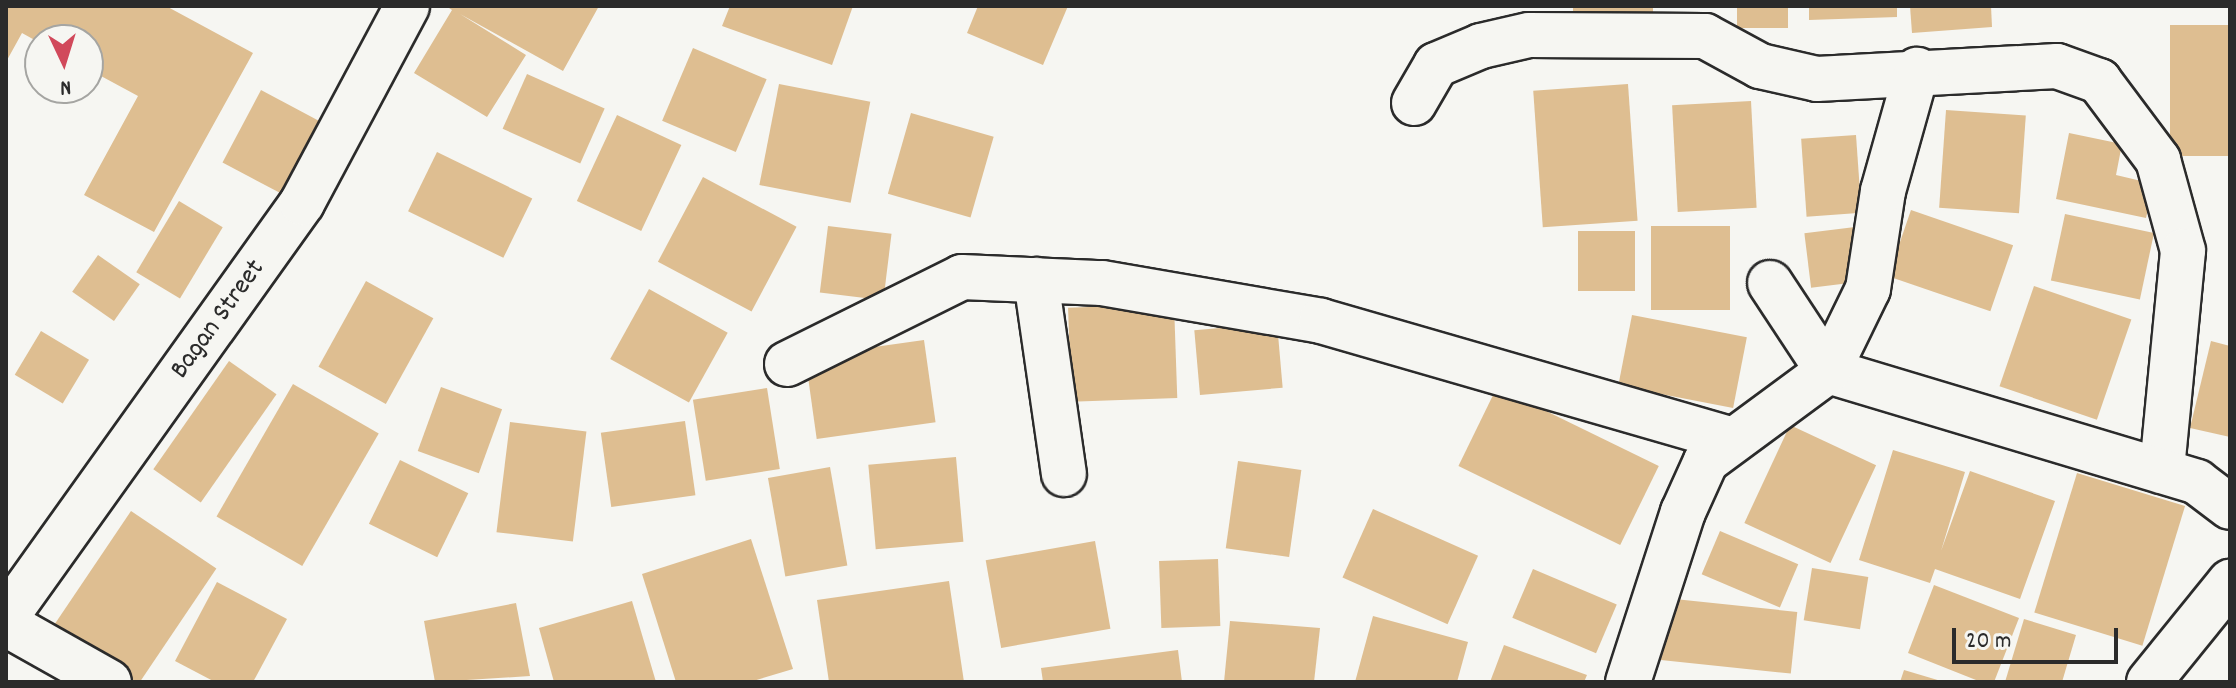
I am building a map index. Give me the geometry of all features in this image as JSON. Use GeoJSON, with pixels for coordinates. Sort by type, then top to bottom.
{"type":"FeatureCollection","features":[{"type":"Feature","properties":{"kind":"street","name":"Bagan Street"},"geometry":{"type":"LineString","coordinates":[[6,617],[302,203],[407,6]]}},
{"type":"Feature","properties":{"kind":"street"},"geometry":{"type":"LineString","coordinates":[[1414,103],[1436,65],[1493,43],[1529,35],[1702,21],[1760,66],[1817,79],[1917,70],[2057,66],[2099,81],[2158,160],[2183,251],[2162,471]]}},
{"type":"Feature","properties":{"kind":"street"},"geometry":{"type":"LineString","coordinates":[[1628,682],[1694,486],[1706,461],[1828,371],[1868,289],[1883,191],[1917,70]]}},
{"type":"Feature","properties":{"kind":"street"},"geometry":{"type":"LineString","coordinates":[[787,364],[962,277],[1102,283],[1321,321],[1733,440]]}},
{"type":"Feature","properties":{"kind":"street"},"geometry":{"type":"LineString","coordinates":[[1036,280],[1064,474]]}},
{"type":"Feature","properties":{"kind":"street"},"geometry":{"type":"LineString","coordinates":[[1770,283],[1828,371],[2197,482],[2230,507]]}},
{"type":"Feature","properties":{"kind":"street"},"geometry":{"type":"LineString","coordinates":[[2149,682],[2230,582]]}},
{"type":"Feature","properties":{"kind":"street"},"geometry":{"type":"LineString","coordinates":[[6,624],[109,682]]}},
{"type":"Feature","properties":{"kind":"building"},"geometry":{"type":"Polygon","coordinates":[[[6,6],[166,6],[253,53],[154,232],[84,195],[138,96],[104,78],[104,24],[24,24],[24,34],[6,62],[6,6]]]}},
{"type":"Feature","properties":{"kind":"building"},"geometry":{"type":"Polygon","coordinates":[[[446,6],[599,6],[563,71],[460,14],[526,55],[487,117],[414,73],[452,10],[446,6]]]}},
{"type":"Feature","properties":{"kind":"building"},"geometry":{"type":"Polygon","coordinates":[[[730,6],[853,6],[832,65],[722,26],[730,6]]]}},
{"type":"Feature","properties":{"kind":"building"},"geometry":{"type":"Polygon","coordinates":[[[978,6],[1068,6],[1043,65],[967,33],[978,6]]]}},
{"type":"Feature","properties":{"kind":"building"},"geometry":{"type":"Polygon","coordinates":[[[1573,6],[1653,6],[1653,23],[1573,23],[1573,6]]]}},
{"type":"Feature","properties":{"kind":"building"},"geometry":{"type":"Polygon","coordinates":[[[1737,6],[1788,6],[1788,28],[1737,28],[1737,6]]]}},
{"type":"Feature","properties":{"kind":"building"},"geometry":{"type":"Polygon","coordinates":[[[1809,6],[1897,6],[1897,17],[1809,20],[1809,6]]]}},
{"type":"Feature","properties":{"kind":"building"},"geometry":{"type":"Polygon","coordinates":[[[1910,6],[1991,6],[1992,27],[1912,33],[1910,6]]]}},
{"type":"Feature","properties":{"kind":"building"},"geometry":{"type":"Polygon","coordinates":[[[2170,25],[2230,25],[2230,156],[2170,156],[2170,25]]]}},
{"type":"Feature","properties":{"kind":"building"},"geometry":{"type":"Polygon","coordinates":[[[693,48],[767,79],[736,152],[662,121],[693,48]]]}},
{"type":"Feature","properties":{"kind":"building"},"geometry":{"type":"Polygon","coordinates":[[[527,74],[605,109],[580,163],[503,129],[527,74]]]}},
{"type":"Feature","properties":{"kind":"building"},"geometry":{"type":"Polygon","coordinates":[[[779,84],[870,102],[851,203],[759,185],[779,84]]]}},
{"type":"Feature","properties":{"kind":"building"},"geometry":{"type":"Polygon","coordinates":[[[1628,84],[1638,221],[1543,227],[1533,91],[1628,84]]]}},
{"type":"Feature","properties":{"kind":"building"},"geometry":{"type":"Polygon","coordinates":[[[261,90],[320,121],[282,194],[223,162],[261,90]]]}},
{"type":"Feature","properties":{"kind":"building"},"geometry":{"type":"Polygon","coordinates":[[[1751,101],[1757,208],[1678,212],[1672,105],[1751,101]]]}},
{"type":"Feature","properties":{"kind":"building"},"geometry":{"type":"Polygon","coordinates":[[[1946,110],[2026,116],[2019,213],[1939,208],[1946,110]]]}},
{"type":"Feature","properties":{"kind":"building"},"geometry":{"type":"Polygon","coordinates":[[[911,113],[994,137],[971,217],[888,194],[911,113]]]}},
{"type":"Feature","properties":{"kind":"building"},"geometry":{"type":"Polygon","coordinates":[[[617,115],[681,145],[641,231],[577,201],[617,115]]]}},
{"type":"Feature","properties":{"kind":"building"},"geometry":{"type":"Polygon","coordinates":[[[2069,133],[2122,144],[2116,175],[2154,184],[2146,218],[2056,199],[2069,133]]]}},
{"type":"Feature","properties":{"kind":"building"},"geometry":{"type":"Polygon","coordinates":[[[1856,135],[1861,213],[1807,217],[1801,139],[1856,135]]]}},
{"type":"Feature","properties":{"kind":"building"},"geometry":{"type":"Polygon","coordinates":[[[437,152],[532,198],[503,258],[408,211],[437,152]]]}},
{"type":"Feature","properties":{"kind":"building"},"geometry":{"type":"Polygon","coordinates":[[[703,177],[797,227],[752,312],[658,262],[703,177]]]}},
{"type":"Feature","properties":{"kind":"building"},"geometry":{"type":"Polygon","coordinates":[[[179,201],[223,227],[180,298],[136,272],[179,201]]]}},
{"type":"Feature","properties":{"kind":"building"},"geometry":{"type":"Polygon","coordinates":[[[1911,210],[2013,245],[1990,311],[1888,276],[1911,210]]]}},
{"type":"Feature","properties":{"kind":"building"},"geometry":{"type":"Polygon","coordinates":[[[2065,214],[2154,233],[2140,299],[2051,281],[2065,214]]]}},
{"type":"Feature","properties":{"kind":"building"},"geometry":{"type":"Polygon","coordinates":[[[828,226],[892,234],[883,300],[820,293],[828,226]]]}},
{"type":"Feature","properties":{"kind":"building"},"geometry":{"type":"Polygon","coordinates":[[[1651,226],[1730,226],[1730,310],[1651,310],[1651,226]]]}},
{"type":"Feature","properties":{"kind":"building"},"geometry":{"type":"Polygon","coordinates":[[[1855,227],[1862,282],[1811,288],[1804,233],[1855,227]]]}},
{"type":"Feature","properties":{"kind":"building"},"geometry":{"type":"Polygon","coordinates":[[[1578,231],[1635,231],[1635,291],[1578,291],[1578,231]]]}},
{"type":"Feature","properties":{"kind":"building"},"geometry":{"type":"Polygon","coordinates":[[[98,255],[140,284],[114,321],[72,292],[98,255]]]}},
{"type":"Feature","properties":{"kind":"building"},"geometry":{"type":"Polygon","coordinates":[[[366,281],[433,318],[386,404],[318,367],[366,281]]]}},
{"type":"Feature","properties":{"kind":"building"},"geometry":{"type":"Polygon","coordinates":[[[2034,286],[2131,320],[2097,420],[1999,386],[2034,286]]]}},
{"type":"Feature","properties":{"kind":"building"},"geometry":{"type":"Polygon","coordinates":[[[649,289],[728,333],[689,403],[610,359],[649,289]]]}},
{"type":"Feature","properties":{"kind":"building"},"geometry":{"type":"Polygon","coordinates":[[[1174,304],[1177,398],[1071,402],[1068,308],[1174,304]]]}},
{"type":"Feature","properties":{"kind":"building"},"geometry":{"type":"Polygon","coordinates":[[[1632,315],[1747,337],[1733,408],[1618,386],[1632,315]]]}},
{"type":"Feature","properties":{"kind":"building"},"geometry":{"type":"Polygon","coordinates":[[[1277,323],[1283,388],[1200,395],[1194,330],[1277,323]]]}},
{"type":"Feature","properties":{"kind":"building"},"geometry":{"type":"Polygon","coordinates":[[[41,331],[89,360],[63,404],[15,375],[41,331]]]}},
{"type":"Feature","properties":{"kind":"building"},"geometry":{"type":"Polygon","coordinates":[[[924,340],[936,422],[817,439],[805,357],[924,340]]]}},
{"type":"Feature","properties":{"kind":"building"},"geometry":{"type":"Polygon","coordinates":[[[2211,341],[2230,346],[2230,437],[2190,428],[2211,341]]]}},
{"type":"Feature","properties":{"kind":"building"},"geometry":{"type":"Polygon","coordinates":[[[229,361],[277,394],[201,502],[153,469],[229,361]]]}},
{"type":"Feature","properties":{"kind":"building"},"geometry":{"type":"Polygon","coordinates":[[[293,384],[379,434],[302,566],[217,517],[293,384]]]}},
{"type":"Feature","properties":{"kind":"building"},"geometry":{"type":"Polygon","coordinates":[[[441,387],[502,409],[479,473],[418,451],[441,387]]]}},
{"type":"Feature","properties":{"kind":"building"},"geometry":{"type":"Polygon","coordinates":[[[1497,387],[1659,466],[1620,545],[1458,466],[1497,387]]]}},
{"type":"Feature","properties":{"kind":"building"},"geometry":{"type":"Polygon","coordinates":[[[767,388],[780,469],[706,481],[693,400],[767,388]]]}},
{"type":"Feature","properties":{"kind":"building"},"geometry":{"type":"Polygon","coordinates":[[[685,421],[695,495],[611,507],[601,433],[685,421]]]}},
{"type":"Feature","properties":{"kind":"building"},"geometry":{"type":"Polygon","coordinates":[[[510,422],[586,431],[573,542],[496,532],[510,422]]]}},
{"type":"Feature","properties":{"kind":"building"},"geometry":{"type":"Polygon","coordinates":[[[1790,425],[1876,465],[1830,563],[1744,523],[1790,425]]]}},
{"type":"Feature","properties":{"kind":"building"},"geometry":{"type":"Polygon","coordinates":[[[1893,450],[1965,472],[1941,551],[1970,471],[2055,501],[2020,599],[1935,569],[1930,583],[1859,560],[1893,450]]]}},
{"type":"Feature","properties":{"kind":"building"},"geometry":{"type":"Polygon","coordinates":[[[956,457],[963,542],[876,549],[868,465],[956,457]]]}},
{"type":"Feature","properties":{"kind":"building"},"geometry":{"type":"Polygon","coordinates":[[[400,460],[468,493],[437,557],[369,524],[400,460]]]}},
{"type":"Feature","properties":{"kind":"building"},"geometry":{"type":"Polygon","coordinates":[[[1238,461],[1301,470],[1289,557],[1226,548],[1238,461]]]}},
{"type":"Feature","properties":{"kind":"building"},"geometry":{"type":"Polygon","coordinates":[[[830,467],[847,565],[785,576],[768,478],[830,467]]]}},
{"type":"Feature","properties":{"kind":"building"},"geometry":{"type":"Polygon","coordinates":[[[2077,473],[2185,506],[2142,646],[2034,613],[2077,473]]]}},
{"type":"Feature","properties":{"kind":"building"},"geometry":{"type":"Polygon","coordinates":[[[1373,509],[1478,556],[1448,624],[1342,578],[1373,509]]]}},
{"type":"Feature","properties":{"kind":"building"},"geometry":{"type":"Polygon","coordinates":[[[131,511],[216,569],[140,682],[53,626],[131,511]]]}},
{"type":"Feature","properties":{"kind":"building"},"geometry":{"type":"Polygon","coordinates":[[[1720,531],[1798,564],[1780,607],[1702,574],[1720,531]]]}},
{"type":"Feature","properties":{"kind":"building"},"geometry":{"type":"Polygon","coordinates":[[[751,539],[793,669],[750,682],[676,682],[642,574],[751,539]]]}},
{"type":"Feature","properties":{"kind":"building"},"geometry":{"type":"Polygon","coordinates":[[[1095,541],[1110,629],[1001,648],[986,560],[1095,541]]]}},
{"type":"Feature","properties":{"kind":"building"},"geometry":{"type":"Polygon","coordinates":[[[1218,559],[1220,626],[1161,628],[1159,561],[1218,559]]]}},
{"type":"Feature","properties":{"kind":"building"},"geometry":{"type":"Polygon","coordinates":[[[1812,568],[1868,577],[1860,629],[1804,620],[1812,568]]]}},
{"type":"Feature","properties":{"kind":"building"},"geometry":{"type":"Polygon","coordinates":[[[1533,569],[1617,605],[1596,653],[1512,618],[1533,569]]]}},
{"type":"Feature","properties":{"kind":"building"},"geometry":{"type":"Polygon","coordinates":[[[949,581],[964,682],[829,682],[817,600],[949,581]]]}},
{"type":"Feature","properties":{"kind":"building"},"geometry":{"type":"Polygon","coordinates":[[[217,582],[287,619],[253,682],[215,682],[175,661],[217,582]]]}},
{"type":"Feature","properties":{"kind":"building"},"geometry":{"type":"Polygon","coordinates":[[[1934,585],[2019,618],[1994,682],[1981,682],[1908,653],[1934,585]]]}},
{"type":"Feature","properties":{"kind":"building"},"geometry":{"type":"Polygon","coordinates":[[[1665,598],[1797,612],[1791,674],[1659,660],[1665,598]]]}},
{"type":"Feature","properties":{"kind":"building"},"geometry":{"type":"Polygon","coordinates":[[[632,601],[656,682],[554,682],[539,628],[632,601]]]}},
{"type":"Feature","properties":{"kind":"building"},"geometry":{"type":"Polygon","coordinates":[[[516,603],[530,676],[435,682],[424,621],[516,603]]]}},
{"type":"Feature","properties":{"kind":"building"},"geometry":{"type":"Polygon","coordinates":[[[1373,616],[1468,642],[1457,682],[1355,682],[1373,616]]]}},
{"type":"Feature","properties":{"kind":"building"},"geometry":{"type":"Polygon","coordinates":[[[2024,619],[2076,635],[2062,682],[2005,682],[2024,619]]]}},
{"type":"Feature","properties":{"kind":"building"},"geometry":{"type":"Polygon","coordinates":[[[1230,621],[1320,628],[1314,682],[1224,682],[1230,621]]]}},
{"type":"Feature","properties":{"kind":"building"},"geometry":{"type":"Polygon","coordinates":[[[1504,645],[1587,675],[1584,682],[1490,682],[1504,645]]]}},
{"type":"Feature","properties":{"kind":"building"},"geometry":{"type":"Polygon","coordinates":[[[1178,650],[1182,682],[1043,682],[1041,668],[1178,650]]]}},
{"type":"Feature","properties":{"kind":"building"},"geometry":{"type":"Polygon","coordinates":[[[1904,670],[1941,681],[1941,682],[1900,682],[1904,670]]]}}]}
